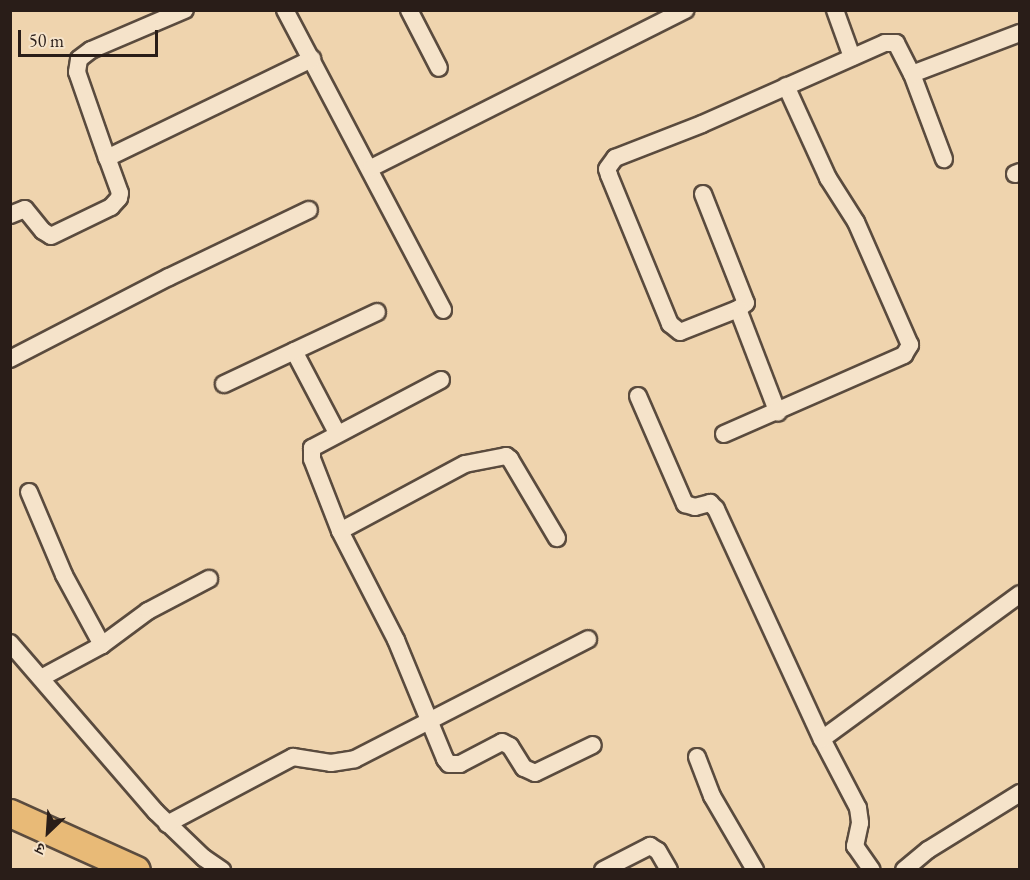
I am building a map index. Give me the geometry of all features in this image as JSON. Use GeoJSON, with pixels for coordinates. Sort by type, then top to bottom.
{"type":"FeatureCollection","features":[{"type":"Feature","properties":{"kind":"highway"},"geometry":{"type":"LineString","coordinates":[[10,813],[136,870]]}},
{"type":"Feature","properties":{"kind":"street"},"geometry":{"type":"LineString","coordinates":[[10,215],[25,209],[43,231],[51,236],[111,207],[119,198],[120,193],[77,72],[79,59],[91,50],[185,10]]}},
{"type":"Feature","properties":{"kind":"street"},"geometry":{"type":"LineString","coordinates":[[285,10],[371,168],[443,310]]}},
{"type":"Feature","properties":{"kind":"street"},"geometry":{"type":"LineString","coordinates":[[409,10],[439,68]]}},
{"type":"Feature","properties":{"kind":"street"},"geometry":{"type":"LineString","coordinates":[[371,168],[686,10]]}},
{"type":"Feature","properties":{"kind":"street"},"geometry":{"type":"LineString","coordinates":[[835,10],[852,57]]}},
{"type":"Feature","properties":{"kind":"street"},"geometry":{"type":"LineString","coordinates":[[912,74],[1020,33]]}},
{"type":"Feature","properties":{"kind":"street"},"geometry":{"type":"LineString","coordinates":[[703,194],[746,298],[744,306],[680,332],[674,329],[607,169],[615,158],[885,43],[896,43],[912,74],[944,159]]}},
{"type":"Feature","properties":{"kind":"street"},"geometry":{"type":"LineString","coordinates":[[107,158],[312,59]]}},
{"type":"Feature","properties":{"kind":"street"},"geometry":{"type":"LineString","coordinates":[[724,434],[778,413],[904,355],[910,345],[856,222],[828,178],[786,86]]}},
{"type":"Feature","properties":{"kind":"street"},"geometry":{"type":"LineString","coordinates":[[10,359],[169,277],[309,210]]}},
{"type":"Feature","properties":{"kind":"street"},"geometry":{"type":"LineString","coordinates":[[738,309],[778,413]]}},
{"type":"Feature","properties":{"kind":"street"},"geometry":{"type":"LineString","coordinates":[[224,384],[377,312]]}},
{"type":"Feature","properties":{"kind":"street"},"geometry":{"type":"LineString","coordinates":[[294,351],[337,433]]}},
{"type":"Feature","properties":{"kind":"street"},"geometry":{"type":"LineString","coordinates":[[441,380],[316,444],[311,452],[340,531],[358,571],[396,640],[445,759],[453,766],[502,742],[510,746],[524,768],[535,773],[593,745]]}},
{"type":"Feature","properties":{"kind":"street"},"geometry":{"type":"LineString","coordinates":[[638,396],[685,504],[695,507],[710,502],[716,509],[822,739],[858,808],[860,823],[855,846],[872,870]]}},
{"type":"Feature","properties":{"kind":"street"},"geometry":{"type":"LineString","coordinates":[[340,531],[459,466],[506,456],[510,459],[557,538]]}},
{"type":"Feature","properties":{"kind":"street"},"geometry":{"type":"LineString","coordinates":[[29,492],[64,575],[102,645]]}},
{"type":"Feature","properties":{"kind":"street"},"geometry":{"type":"LineString","coordinates":[[42,678],[102,645],[148,611],[209,579]]}},
{"type":"Feature","properties":{"kind":"street"},"geometry":{"type":"LineString","coordinates":[[822,739],[1020,594]]}},
{"type":"Feature","properties":{"kind":"street"},"geometry":{"type":"LineString","coordinates":[[168,824],[293,757],[342,763],[354,759],[588,639]]}},
{"type":"Feature","properties":{"kind":"street"},"geometry":{"type":"LineString","coordinates":[[10,644],[168,824],[204,858],[222,870]]}},
{"type":"Feature","properties":{"kind":"street"},"geometry":{"type":"LineString","coordinates":[[697,757],[720,812],[756,870]]}},
{"type":"Feature","properties":{"kind":"street"},"geometry":{"type":"LineString","coordinates":[[904,870],[928,850],[1020,793]]}},
{"type":"Feature","properties":{"kind":"street"},"geometry":{"type":"LineString","coordinates":[[603,870],[650,846],[658,850],[669,870]]}}]}
